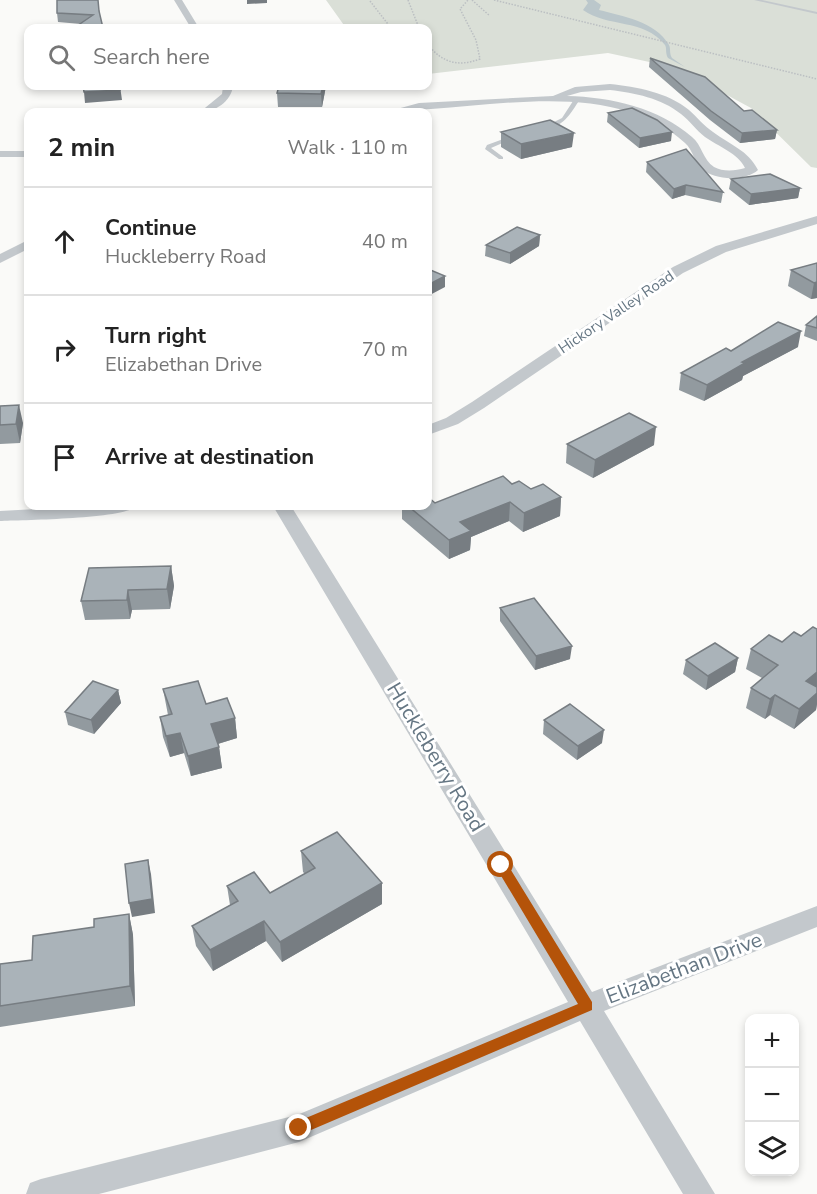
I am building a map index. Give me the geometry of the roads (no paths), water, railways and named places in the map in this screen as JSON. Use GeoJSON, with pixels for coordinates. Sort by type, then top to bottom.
{"type":"FeatureCollection","features":[{"type":"Feature","properties":{"kind":"street"},"geometry":{"type":"LineString","coordinates":[[178,0],[193,24]]}},
{"type":"Feature","properties":{"kind":"street"},"geometry":{"type":"LineString","coordinates":[[410,108],[555,99],[608,103],[652,117],[676,129],[692,143],[702,162],[714,171],[729,174],[752,170],[746,158],[708,134],[684,111],[659,98],[626,87],[583,88],[564,93],[555,99]]}},
{"type":"Feature","properties":{"kind":"street"},"geometry":{"type":"LineString","coordinates":[[210,108],[226,95],[227,90]]}},
{"type":"Feature","properties":{"kind":"street"},"geometry":{"type":"LineString","coordinates":[[652,117],[684,111]]}},
{"type":"Feature","properties":{"kind":"street"},"geometry":{"type":"LineString","coordinates":[[0,154],[24,154]]}},
{"type":"Feature","properties":{"kind":"street","name":"Hickory Valley Road"},"geometry":{"type":"LineString","coordinates":[[432,428],[452,421],[478,405],[678,270],[721,249],[817,220]]}},
{"type":"Feature","properties":{"kind":"street"},"geometry":{"type":"LineString","coordinates":[[0,259],[24,246]]}},
{"type":"Feature","properties":{"kind":"street"},"geometry":{"type":"LineString","coordinates":[[0,516],[98,510]]}},
{"type":"Feature","properties":{"kind":"street","name":"Huckleberry Road"},"geometry":{"type":"LineString","coordinates":[[284,510],[700,1194]]}},
{"type":"Feature","properties":{"kind":"street","name":"Elizabethan Drive"},"geometry":{"type":"LineString","coordinates":[[41,1194],[299,1128],[587,1006],[817,916]]}},
{"type":"Feature","properties":{"kind":"lane"},"geometry":{"type":"LineString","coordinates":[[756,0],[817,13]]}},
{"type":"Feature","properties":{"kind":"lane"},"geometry":{"type":"LineString","coordinates":[[539,130],[559,124],[577,99]]}},
{"type":"Feature","properties":{"kind":"lane"},"geometry":{"type":"LineString","coordinates":[[501,158],[488,149],[489,146],[518,135]]}}]}
